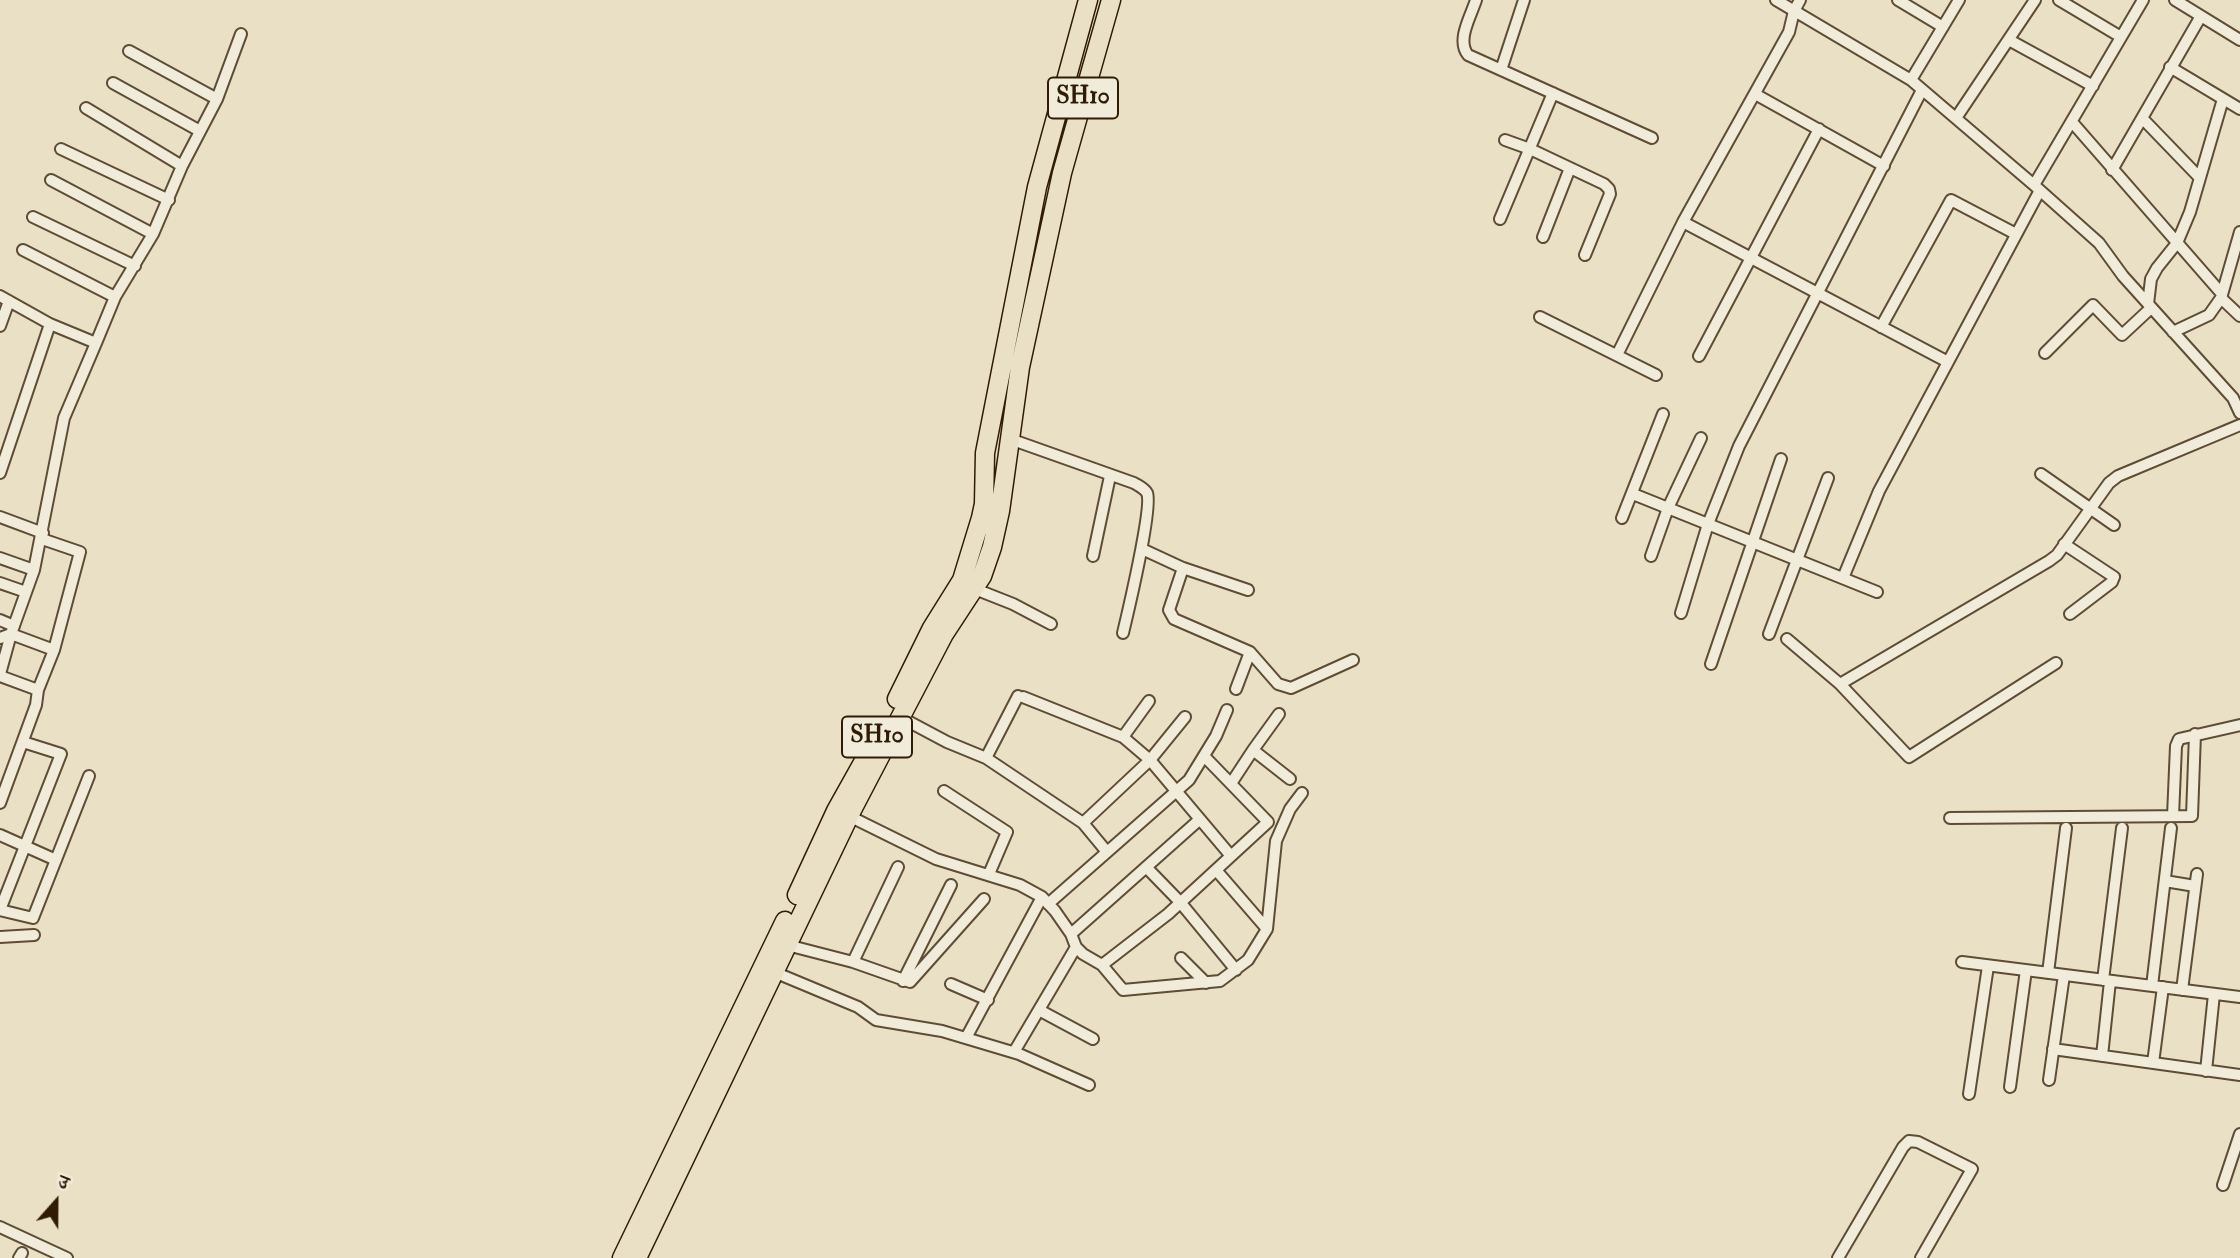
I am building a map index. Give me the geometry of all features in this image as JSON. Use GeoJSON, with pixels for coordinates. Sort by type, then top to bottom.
{"type":"FeatureCollection","features":[{"type":"Feature","properties":{"kind":"main road","name":"SH10"},"geometry":{"type":"LineString","coordinates":[[637,1258],[849,816],[932,628],[962,580],[984,504],[985,453],[1037,187],[1088,0]]}},
{"type":"Feature","properties":{"kind":"main road","name":"SH10"},"geometry":{"type":"LineString","coordinates":[[622,1258],[836,811],[900,718],[944,634],[982,576],[1000,512],[1020,368],[1064,163],[1111,0]]}},
{"type":"Feature","properties":{"kind":"street"},"geometry":{"type":"LineString","coordinates":[[1476,0],[1462,41],[1468,55],[1652,138]]}},
{"type":"Feature","properties":{"kind":"street"},"geometry":{"type":"LineString","coordinates":[[1501,70],[1524,0]]}},
{"type":"Feature","properties":{"kind":"street"},"geometry":{"type":"LineString","coordinates":[[1776,0],[1911,80],[2099,243],[2123,276],[2233,398],[2240,413]]}},
{"type":"Feature","properties":{"kind":"street"},"geometry":{"type":"LineString","coordinates":[[1617,355],[1683,222],[1789,32],[1800,0]]}},
{"type":"Feature","properties":{"kind":"street"},"geometry":{"type":"LineString","coordinates":[[1898,0],[1943,27]]}},
{"type":"Feature","properties":{"kind":"street"},"geometry":{"type":"LineString","coordinates":[[1911,80],[1959,0]]}},
{"type":"Feature","properties":{"kind":"street"},"geometry":{"type":"LineString","coordinates":[[1956,118],[2035,0]]}},
{"type":"Feature","properties":{"kind":"street"},"geometry":{"type":"LineString","coordinates":[[2059,0],[2121,37]]}},
{"type":"Feature","properties":{"kind":"street"},"geometry":{"type":"LineString","coordinates":[[1843,578],[1878,491],[2016,234],[2072,122],[2143,0]]}},
{"type":"Feature","properties":{"kind":"street"},"geometry":{"type":"LineString","coordinates":[[2175,0],[2240,40]]}},
{"type":"Feature","properties":{"kind":"street"},"geometry":{"type":"LineString","coordinates":[[2112,170],[2201,16]]}},
{"type":"Feature","properties":{"kind":"street"},"geometry":{"type":"LineString","coordinates":[[38,690],[0,675],[8,633],[34,570],[64,418],[115,297],[153,234],[182,166],[217,99],[242,34]]}},
{"type":"Feature","properties":{"kind":"street"},"geometry":{"type":"LineString","coordinates":[[2009,40],[2093,86]]}},
{"type":"Feature","properties":{"kind":"street"},"geometry":{"type":"LineString","coordinates":[[130,51],[217,99]]}},
{"type":"Feature","properties":{"kind":"street"},"geometry":{"type":"LineString","coordinates":[[2170,68],[2240,109]]}},
{"type":"Feature","properties":{"kind":"street"},"geometry":{"type":"LineString","coordinates":[[113,83],[200,131]]}},
{"type":"Feature","properties":{"kind":"street"},"geometry":{"type":"LineString","coordinates":[[1681,613],[1708,524],[1739,446],[1922,90]]}},
{"type":"Feature","properties":{"kind":"street"},"geometry":{"type":"LineString","coordinates":[[1500,219],[1553,93]]}},
{"type":"Feature","properties":{"kind":"street"},"geometry":{"type":"LineString","coordinates":[[1755,93],[1884,166]]}},
{"type":"Feature","properties":{"kind":"street"},"geometry":{"type":"LineString","coordinates":[[2045,353],[2093,305],[2122,335],[2150,306],[2151,279],[2177,243],[2190,212],[2198,176],[2223,99]]}},
{"type":"Feature","properties":{"kind":"street"},"geometry":{"type":"LineString","coordinates":[[86,108],[182,166]]}},
{"type":"Feature","properties":{"kind":"street"},"geometry":{"type":"LineString","coordinates":[[2142,118],[2198,176]]}},
{"type":"Feature","properties":{"kind":"street"},"geometry":{"type":"LineString","coordinates":[[2072,122],[2240,316]]}},
{"type":"Feature","properties":{"kind":"street"},"geometry":{"type":"LineString","coordinates":[[1699,356],[1818,129]]}},
{"type":"Feature","properties":{"kind":"street"},"geometry":{"type":"LineString","coordinates":[[1505,140],[1530,149],[1604,184],[1609,189],[1610,194],[1585,255]]}},
{"type":"Feature","properties":{"kind":"street"},"geometry":{"type":"LineString","coordinates":[[61,149],[169,200]]}},
{"type":"Feature","properties":{"kind":"street"},"geometry":{"type":"LineString","coordinates":[[1543,237],[1570,168]]}},
{"type":"Feature","properties":{"kind":"street"},"geometry":{"type":"LineString","coordinates":[[51,180],[153,234]]}},
{"type":"Feature","properties":{"kind":"street"},"geometry":{"type":"LineString","coordinates":[[1881,327],[1951,200],[2016,234]]}},
{"type":"Feature","properties":{"kind":"street"},"geometry":{"type":"LineString","coordinates":[[33,217],[135,266]]}},
{"type":"Feature","properties":{"kind":"street"},"geometry":{"type":"LineString","coordinates":[[1683,222],[1948,362]]}},
{"type":"Feature","properties":{"kind":"street"},"geometry":{"type":"LineString","coordinates":[[2173,332],[2209,315],[2222,296],[2239,238]]}},
{"type":"Feature","properties":{"kind":"street"},"geometry":{"type":"LineString","coordinates":[[23,250],[115,297]]}},
{"type":"Feature","properties":{"kind":"street"},"geometry":{"type":"LineString","coordinates":[[0,326],[4,299],[50,324],[96,343]]}},
{"type":"Feature","properties":{"kind":"street"},"geometry":{"type":"LineString","coordinates":[[1540,317],[1656,375]]}},
{"type":"Feature","properties":{"kind":"street"},"geometry":{"type":"LineString","coordinates":[[0,473],[50,324]]}},
{"type":"Feature","properties":{"kind":"street"},"geometry":{"type":"LineString","coordinates":[[1622,518],[1663,414]]}},
{"type":"Feature","properties":{"kind":"street"},"geometry":{"type":"LineString","coordinates":[[1840,684],[2049,561],[2109,483],[2118,476],[2240,425]]}},
{"type":"Feature","properties":{"kind":"street"},"geometry":{"type":"LineString","coordinates":[[1651,555],[1668,508],[1701,438]]}},
{"type":"Feature","properties":{"kind":"street"},"geometry":{"type":"LineString","coordinates":[[1010,439],[1134,483],[1148,495],[1142,549],[1123,632]]}},
{"type":"Feature","properties":{"kind":"street"},"geometry":{"type":"LineString","coordinates":[[1711,664],[1781,460]]}},
{"type":"Feature","properties":{"kind":"street"},"geometry":{"type":"LineString","coordinates":[[2042,474],[2114,525]]}},
{"type":"Feature","properties":{"kind":"street"},"geometry":{"type":"LineString","coordinates":[[1093,556],[1110,476]]}},
{"type":"Feature","properties":{"kind":"street"},"geometry":{"type":"LineString","coordinates":[[1769,634],[1828,478]]}},
{"type":"Feature","properties":{"kind":"street"},"geometry":{"type":"LineString","coordinates":[[1633,494],[1877,592]]}},
{"type":"Feature","properties":{"kind":"street"},"geometry":{"type":"LineString","coordinates":[[0,517],[80,552],[54,650],[0,803]]}},
{"type":"Feature","properties":{"kind":"street"},"geometry":{"type":"LineString","coordinates":[[2064,544],[2114,577],[2112,582],[2070,614]]}},
{"type":"Feature","properties":{"kind":"street"},"geometry":{"type":"LineString","coordinates":[[1142,549],[1183,568],[1248,590]]}},
{"type":"Feature","properties":{"kind":"street"},"geometry":{"type":"LineString","coordinates":[[0,558],[34,570]]}},
{"type":"Feature","properties":{"kind":"street"},"geometry":{"type":"LineString","coordinates":[[1183,568],[1169,610],[1174,619],[1250,652],[1283,687],[1299,685],[1353,660]]}},
{"type":"Feature","properties":{"kind":"street"},"geometry":{"type":"LineString","coordinates":[[0,583],[26,592]]}},
{"type":"Feature","properties":{"kind":"street"},"geometry":{"type":"LineString","coordinates":[[975,589],[1013,604],[1051,624]]}},
{"type":"Feature","properties":{"kind":"street"},"geometry":{"type":"LineString","coordinates":[[0,621],[8,633],[54,650]]}},
{"type":"Feature","properties":{"kind":"street"},"geometry":{"type":"LineString","coordinates":[[1787,639],[1840,684],[1909,757],[2056,663]]}},
{"type":"Feature","properties":{"kind":"street"},"geometry":{"type":"LineString","coordinates":[[1236,689],[1250,652]]}},
{"type":"Feature","properties":{"kind":"street"},"geometry":{"type":"LineString","coordinates":[[986,758],[1020,696],[1123,737],[1150,760],[1231,856]]}},
{"type":"Feature","properties":{"kind":"street"},"geometry":{"type":"LineString","coordinates":[[1123,737],[1149,701]]}},
{"type":"Feature","properties":{"kind":"street"},"geometry":{"type":"LineString","coordinates":[[966,1038],[1045,900],[1107,852],[1189,780],[1216,736],[1227,710]]}},
{"type":"Feature","properties":{"kind":"street"},"geometry":{"type":"LineString","coordinates":[[1231,782],[1279,714]]}},
{"type":"Feature","properties":{"kind":"street"},"geometry":{"type":"LineString","coordinates":[[1083,823],[1150,760],[1185,717]]}},
{"type":"Feature","properties":{"kind":"street"},"geometry":{"type":"LineString","coordinates":[[900,718],[986,758],[1083,823],[1107,852]]}},
{"type":"Feature","properties":{"kind":"street"},"geometry":{"type":"LineString","coordinates":[[2153,1063],[2176,746],[2184,736],[2240,725]]}},
{"type":"Feature","properties":{"kind":"street"},"geometry":{"type":"LineString","coordinates":[[1950,818],[2172,822],[2189,817],[2193,814],[2195,734]]}},
{"type":"Feature","properties":{"kind":"street"},"geometry":{"type":"LineString","coordinates":[[23,742],[61,754],[0,910],[33,918],[89,776]]}},
{"type":"Feature","properties":{"kind":"street"},"geometry":{"type":"LineString","coordinates":[[1253,750],[1290,779]]}},
{"type":"Feature","properties":{"kind":"street"},"geometry":{"type":"LineString","coordinates":[[1102,965],[1181,902],[1268,822],[1204,756]]}},
{"type":"Feature","properties":{"kind":"street"},"geometry":{"type":"LineString","coordinates":[[944,791],[1007,832],[989,874]]}},
{"type":"Feature","properties":{"kind":"street"},"geometry":{"type":"LineString","coordinates":[[849,816],[936,859],[1020,885],[1045,900],[1071,934],[1076,947],[1102,965],[1123,990],[1220,981],[1248,960],[1268,929],[1276,841],[1290,809],[1302,793]]}},
{"type":"Feature","properties":{"kind":"street"},"geometry":{"type":"LineString","coordinates":[[1071,934],[1199,820]]}},
{"type":"Feature","properties":{"kind":"street"},"geometry":{"type":"LineString","coordinates":[[2048,973],[2066,828]]}},
{"type":"Feature","properties":{"kind":"street"},"geometry":{"type":"LineString","coordinates":[[2102,1056],[2106,980],[2122,828]]}},
{"type":"Feature","properties":{"kind":"street"},"geometry":{"type":"LineString","coordinates":[[0,835],[56,860]]}},
{"type":"Feature","properties":{"kind":"street"},"geometry":{"type":"LineString","coordinates":[[853,962],[898,867]]}},
{"type":"Feature","properties":{"kind":"street"},"geometry":{"type":"LineString","coordinates":[[1146,867],[1181,902],[1236,970]]}},
{"type":"Feature","properties":{"kind":"street"},"geometry":{"type":"LineString","coordinates":[[1216,870],[1268,929]]}},
{"type":"Feature","properties":{"kind":"street"},"geometry":{"type":"LineString","coordinates":[[2165,881],[2196,880],[2182,990]]}},
{"type":"Feature","properties":{"kind":"street"},"geometry":{"type":"LineString","coordinates":[[903,981],[951,885]]}},
{"type":"Feature","properties":{"kind":"street"},"geometry":{"type":"LineString","coordinates":[[787,945],[853,962],[903,981],[912,981],[984,899]]}},
{"type":"Feature","properties":{"kind":"street"},"geometry":{"type":"LineString","coordinates":[[0,937],[34,935]]}},
{"type":"Feature","properties":{"kind":"street"},"geometry":{"type":"LineString","coordinates":[[1014,1052],[1076,947]]}},
{"type":"Feature","properties":{"kind":"street"},"geometry":{"type":"LineString","coordinates":[[1181,958],[1206,983]]}},
{"type":"Feature","properties":{"kind":"street"},"geometry":{"type":"LineString","coordinates":[[1962,962],[2239,997],[2240,983]]}},
{"type":"Feature","properties":{"kind":"street"},"geometry":{"type":"LineString","coordinates":[[1969,1094],[1988,965]]}},
{"type":"Feature","properties":{"kind":"street"},"geometry":{"type":"LineString","coordinates":[[2010,1087],[2026,970]]}},
{"type":"Feature","properties":{"kind":"street"},"geometry":{"type":"LineString","coordinates":[[774,972],[858,1007],[876,1020],[942,1031],[1014,1052],[1089,1085]]}},
{"type":"Feature","properties":{"kind":"street"},"geometry":{"type":"LineString","coordinates":[[2049,1080],[2064,975]]}},
{"type":"Feature","properties":{"kind":"street"},"geometry":{"type":"LineString","coordinates":[[951,984],[988,1000]]}},
{"type":"Feature","properties":{"kind":"street"},"geometry":{"type":"LineString","coordinates":[[2206,1071],[2214,994]]}},
{"type":"Feature","properties":{"kind":"street"},"geometry":{"type":"LineString","coordinates":[[1039,1010],[1093,1038]]}},
{"type":"Feature","properties":{"kind":"street"},"geometry":{"type":"LineString","coordinates":[[2053,1049],[2240,1075]]}},
{"type":"Feature","properties":{"kind":"street"},"geometry":{"type":"LineString","coordinates":[[2223,1185],[2240,1134]]}},
{"type":"Feature","properties":{"kind":"street"},"geometry":{"type":"LineString","coordinates":[[1838,1258],[1909,1141],[1918,1142],[1972,1170],[1921,1258]]}},
{"type":"Feature","properties":{"kind":"street"},"geometry":{"type":"LineString","coordinates":[[0,1227],[67,1258]]}}]}
